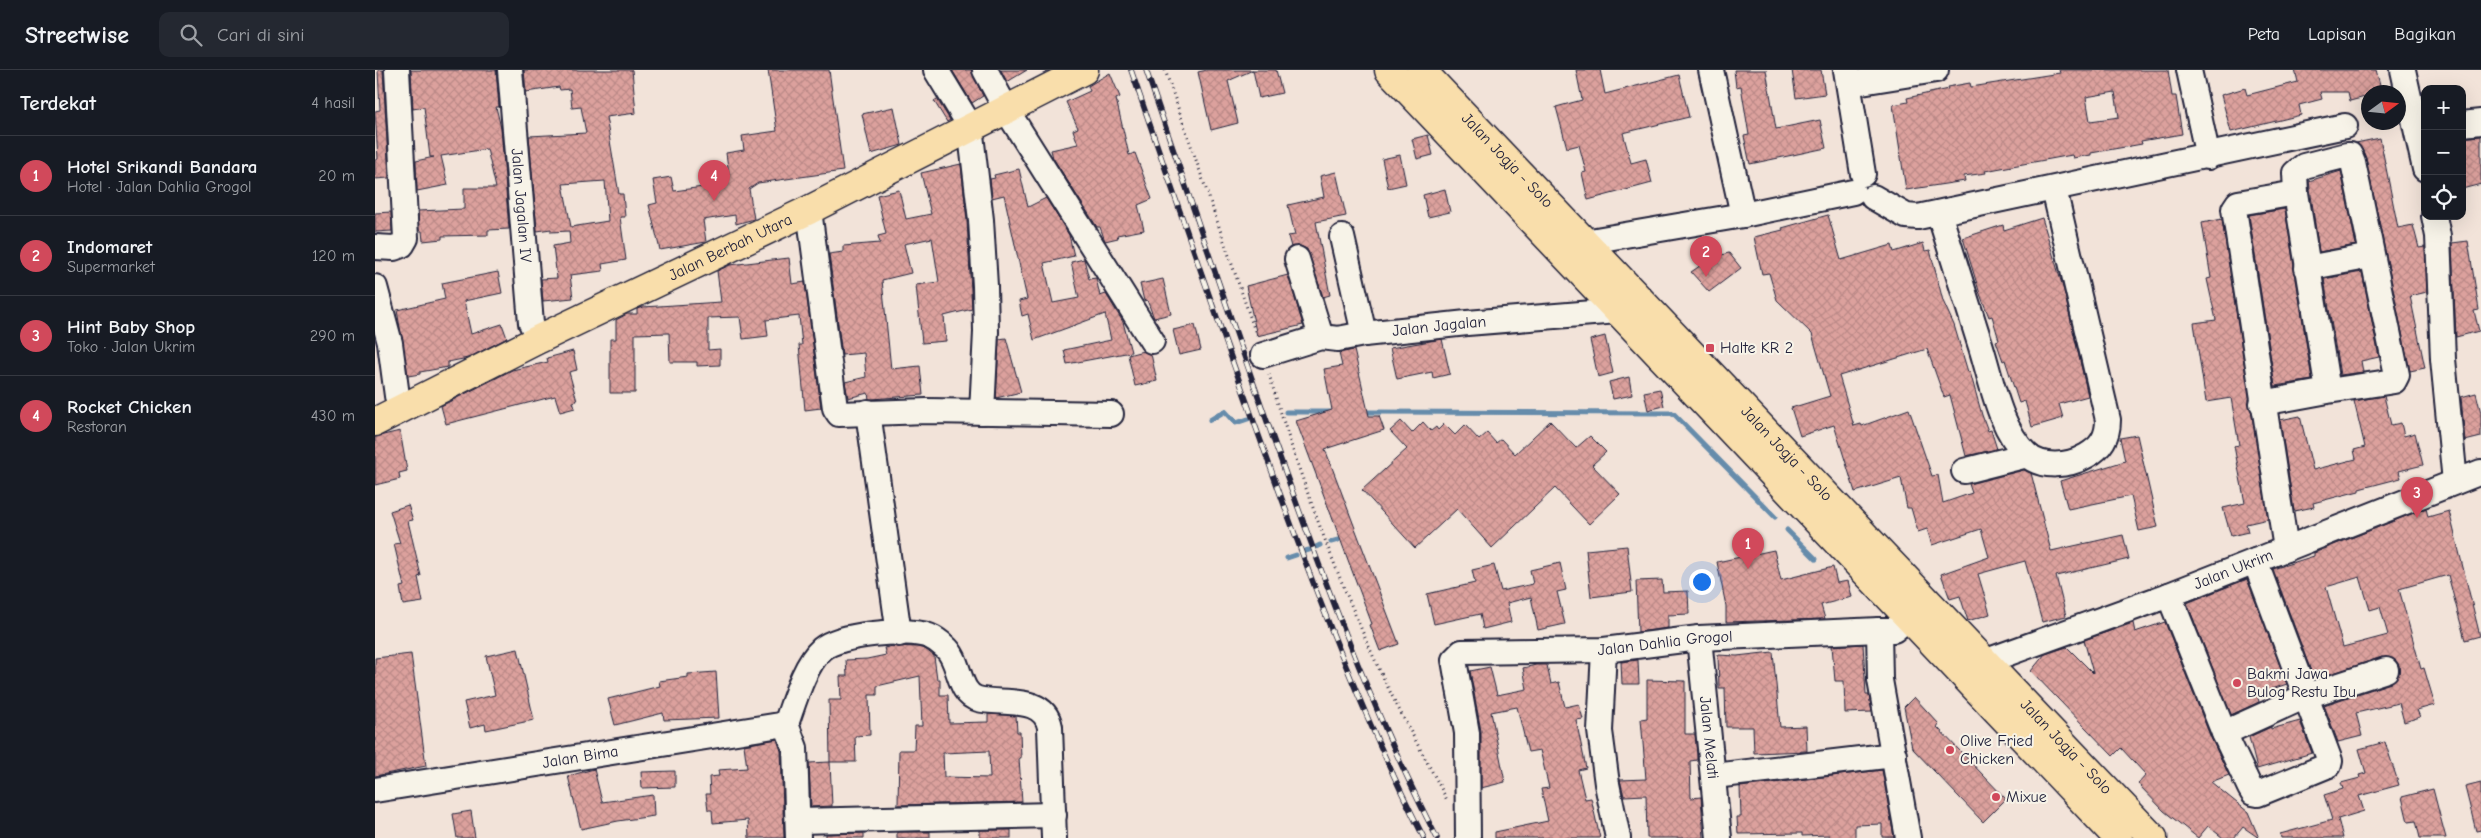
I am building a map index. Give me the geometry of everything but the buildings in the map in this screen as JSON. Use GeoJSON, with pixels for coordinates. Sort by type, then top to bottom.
{"type":"FeatureCollection","features":[{"type":"Feature","properties":{"kind":"main road","name":"Jalan Berbah Utara"},"geometry":{"type":"LineString","coordinates":[[376,420],[539,339],[809,210],[1084,70]]}},
{"type":"Feature","properties":{"kind":"main road","name":"Jalan Jogja - Solo"},"geometry":{"type":"LineString","coordinates":[[1389,70],[1618,311],[1984,662],[2153,838]]}},
{"type":"Feature","properties":{"kind":"main road","name":"Jalan Jogja - Solo"},"geometry":{"type":"LineString","coordinates":[[1421,70],[1584,242],[1811,498],[1909,617],[2118,838]]}},
{"type":"Feature","properties":{"kind":"street"},"geometry":{"type":"LineString","coordinates":[[375,247],[402,245],[406,238],[397,70]]}},
{"type":"Feature","properties":{"kind":"street","name":"Jalan Jagalan IV"},"geometry":{"type":"LineString","coordinates":[[510,70],[531,323],[539,339]]}},
{"type":"Feature","properties":{"kind":"street"},"geometry":{"type":"LineString","coordinates":[[936,70],[971,126],[981,220],[985,286],[986,332],[982,412]]}},
{"type":"Feature","properties":{"kind":"street"},"geometry":{"type":"LineString","coordinates":[[985,70],[1006,109],[1152,341]]}},
{"type":"Feature","properties":{"kind":"street"},"geometry":{"type":"LineString","coordinates":[[1711,70],[1743,214]]}},
{"type":"Feature","properties":{"kind":"street"},"geometry":{"type":"LineString","coordinates":[[1863,188],[1848,77],[1936,70]]}},
{"type":"Feature","properties":{"kind":"street"},"geometry":{"type":"LineString","coordinates":[[2189,70],[2208,157]]}},
{"type":"Feature","properties":{"kind":"street"},"geometry":{"type":"LineString","coordinates":[[2403,70],[2421,129]]}},
{"type":"Feature","properties":{"kind":"street"},"geometry":{"type":"LineString","coordinates":[[2466,124],[2481,122]]}},
{"type":"Feature","properties":{"kind":"street"},"geometry":{"type":"LineString","coordinates":[[1584,242],[1743,214],[1863,188],[1906,216],[1939,213],[2208,157],[2345,126]]}},
{"type":"Feature","properties":{"kind":"street"},"geometry":{"type":"LineString","coordinates":[[2263,403],[2328,390],[2389,382],[2394,380],[2397,375],[2353,162],[2350,155],[2344,154],[2298,169],[2295,173],[2296,193],[2307,268],[2328,390]]}},
{"type":"Feature","properties":{"kind":"street"},"geometry":{"type":"LineString","coordinates":[[1939,213],[2005,423],[2027,455],[2039,463],[2051,465],[2082,459],[2095,452],[2104,440],[2108,431],[2108,420],[2054,189]]}},
{"type":"Feature","properties":{"kind":"street"},"geometry":{"type":"LineString","coordinates":[[2286,549],[2234,209],[2238,203],[2296,193]]}},
{"type":"Feature","properties":{"kind":"street"},"geometry":{"type":"LineString","coordinates":[[809,210],[820,282],[835,408],[839,414],[868,412],[1111,414]]}},
{"type":"Feature","properties":{"kind":"street"},"geometry":{"type":"LineString","coordinates":[[2435,220],[2438,236],[2443,359],[2455,482]]}},
{"type":"Feature","properties":{"kind":"street"},"geometry":{"type":"LineString","coordinates":[[1342,238],[1364,334]]}},
{"type":"Feature","properties":{"kind":"street"},"geometry":{"type":"LineString","coordinates":[[2307,268],[2371,256]]}},
{"type":"Feature","properties":{"kind":"street"},"geometry":{"type":"LineString","coordinates":[[1297,258],[1321,337]]}},
{"type":"Feature","properties":{"kind":"street"},"geometry":{"type":"LineString","coordinates":[[375,287],[390,343],[397,396],[401,409]]}},
{"type":"Feature","properties":{"kind":"street","name":"Jalan Jagalan"},"geometry":{"type":"LineString","coordinates":[[1263,355],[1321,337],[1338,339],[1364,334],[1618,311]]}},
{"type":"Feature","properties":{"kind":"street"},"geometry":{"type":"LineString","coordinates":[[868,412],[899,634]]}},
{"type":"Feature","properties":{"kind":"street"},"geometry":{"type":"LineString","coordinates":[[1964,471],[2027,455]]}},
{"type":"Feature","properties":{"kind":"street","name":"Jalan Ukrim"},"geometry":{"type":"LineString","coordinates":[[1984,662],[2169,595],[2481,472]]}},
{"type":"Feature","properties":{"kind":"street"},"geometry":{"type":"LineString","coordinates":[[2169,595],[2224,733],[2250,788],[2258,794],[2329,765],[2330,761],[2255,562]]}},
{"type":"Feature","properties":{"kind":"street","name":"Jalan Dahlia Grogol"},"geometry":{"type":"LineString","coordinates":[[1468,838],[1467,733],[1454,660],[1462,652],[1604,650],[1699,638],[1894,630],[1909,617]]}},
{"type":"Feature","properties":{"kind":"street"},"geometry":{"type":"LineString","coordinates":[[1879,630],[1880,680],[1908,838]]}},
{"type":"Feature","properties":{"kind":"street"},"geometry":{"type":"LineString","coordinates":[[899,634],[928,636],[946,648],[958,668],[965,689],[971,696],[979,699],[1027,704],[1040,709],[1046,716],[1050,727],[1054,827],[798,830],[795,748],[786,724],[804,677],[821,650],[834,641],[849,637],[899,634]]}},
{"type":"Feature","properties":{"kind":"street","name":"Jalan Melati"},"geometry":{"type":"LineString","coordinates":[[1699,638],[1719,838]]}},
{"type":"Feature","properties":{"kind":"street"},"geometry":{"type":"LineString","coordinates":[[1604,650],[1600,731],[1605,777],[1618,838]]}},
{"type":"Feature","properties":{"kind":"street"},"geometry":{"type":"LineString","coordinates":[[2224,733],[2306,696],[2386,670]]}},
{"type":"Feature","properties":{"kind":"street","name":"Jalan Bima"},"geometry":{"type":"LineString","coordinates":[[375,790],[786,724]]}},
{"type":"Feature","properties":{"kind":"street"},"geometry":{"type":"LineString","coordinates":[[1714,776],[1894,755]]}},
{"type":"Feature","properties":{"kind":"path"},"geometry":{"type":"LineString","coordinates":[[1165,70],[1327,547],[1375,660],[1449,804]]}},
{"type":"Feature","properties":{"kind":"waterway"},"geometry":{"type":"LineString","coordinates":[[1210,420],[1225,411],[1236,423],[1248,419]]}},
{"type":"Feature","properties":{"kind":"waterway"},"geometry":{"type":"LineString","coordinates":[[1286,412],[1330,412]]}},
{"type":"Feature","properties":{"kind":"waterway"},"geometry":{"type":"LineString","coordinates":[[1364,412],[1673,413],[1775,517]]}},
{"type":"Feature","properties":{"kind":"waterway"},"geometry":{"type":"LineString","coordinates":[[1787,530],[1816,559]]}},
{"type":"Feature","properties":{"kind":"waterway"},"geometry":{"type":"LineString","coordinates":[[1331,542],[1338,540]]}},
{"type":"Feature","properties":{"kind":"waterway"},"geometry":{"type":"LineString","coordinates":[[1316,547],[1320,545]]}},
{"type":"Feature","properties":{"kind":"waterway"},"geometry":{"type":"LineString","coordinates":[[1305,551],[1309,550]]}},
{"type":"Feature","properties":{"kind":"waterway"},"geometry":{"type":"LineString","coordinates":[[1287,558],[1296,555]]}},
{"type":"Feature","properties":{"kind":"railway"},"geometry":{"type":"LineString","coordinates":[[1131,70],[1241,386],[1312,579],[1364,710],[1424,838]]}},
{"type":"Feature","properties":{"kind":"railway"},"geometry":{"type":"LineString","coordinates":[[1146,70],[1254,384],[1324,577],[1377,709],[1437,838]]}},
{"type":"Feature","properties":{"kind":"place","name":"Rocket Chicken"},"geometry":{"type":"Point","coordinates":[714,201]}},
{"type":"Feature","properties":{"kind":"place","name":"Indomaret"},"geometry":{"type":"Point","coordinates":[1706,277]}},
{"type":"Feature","properties":{"kind":"place","name":"Halte KR 2"},"geometry":{"type":"Point","coordinates":[1710,348]}},
{"type":"Feature","properties":{"kind":"place","name":"Hint Baby Shop"},"geometry":{"type":"Point","coordinates":[2417,518]}},
{"type":"Feature","properties":{"kind":"place","name":"Hotel Srikandi Bandara"},"geometry":{"type":"Point","coordinates":[1748,569]}},
{"type":"Feature","properties":{"kind":"place","name":"Bakmi Jawa Bulog Restu Ibu"},"geometry":{"type":"Point","coordinates":[2237,683]}},
{"type":"Feature","properties":{"kind":"place","name":"Olive Fried Chicken"},"geometry":{"type":"Point","coordinates":[1950,750]}},
{"type":"Feature","properties":{"kind":"place","name":"Mixue"},"geometry":{"type":"Point","coordinates":[1996,797]}}]}
